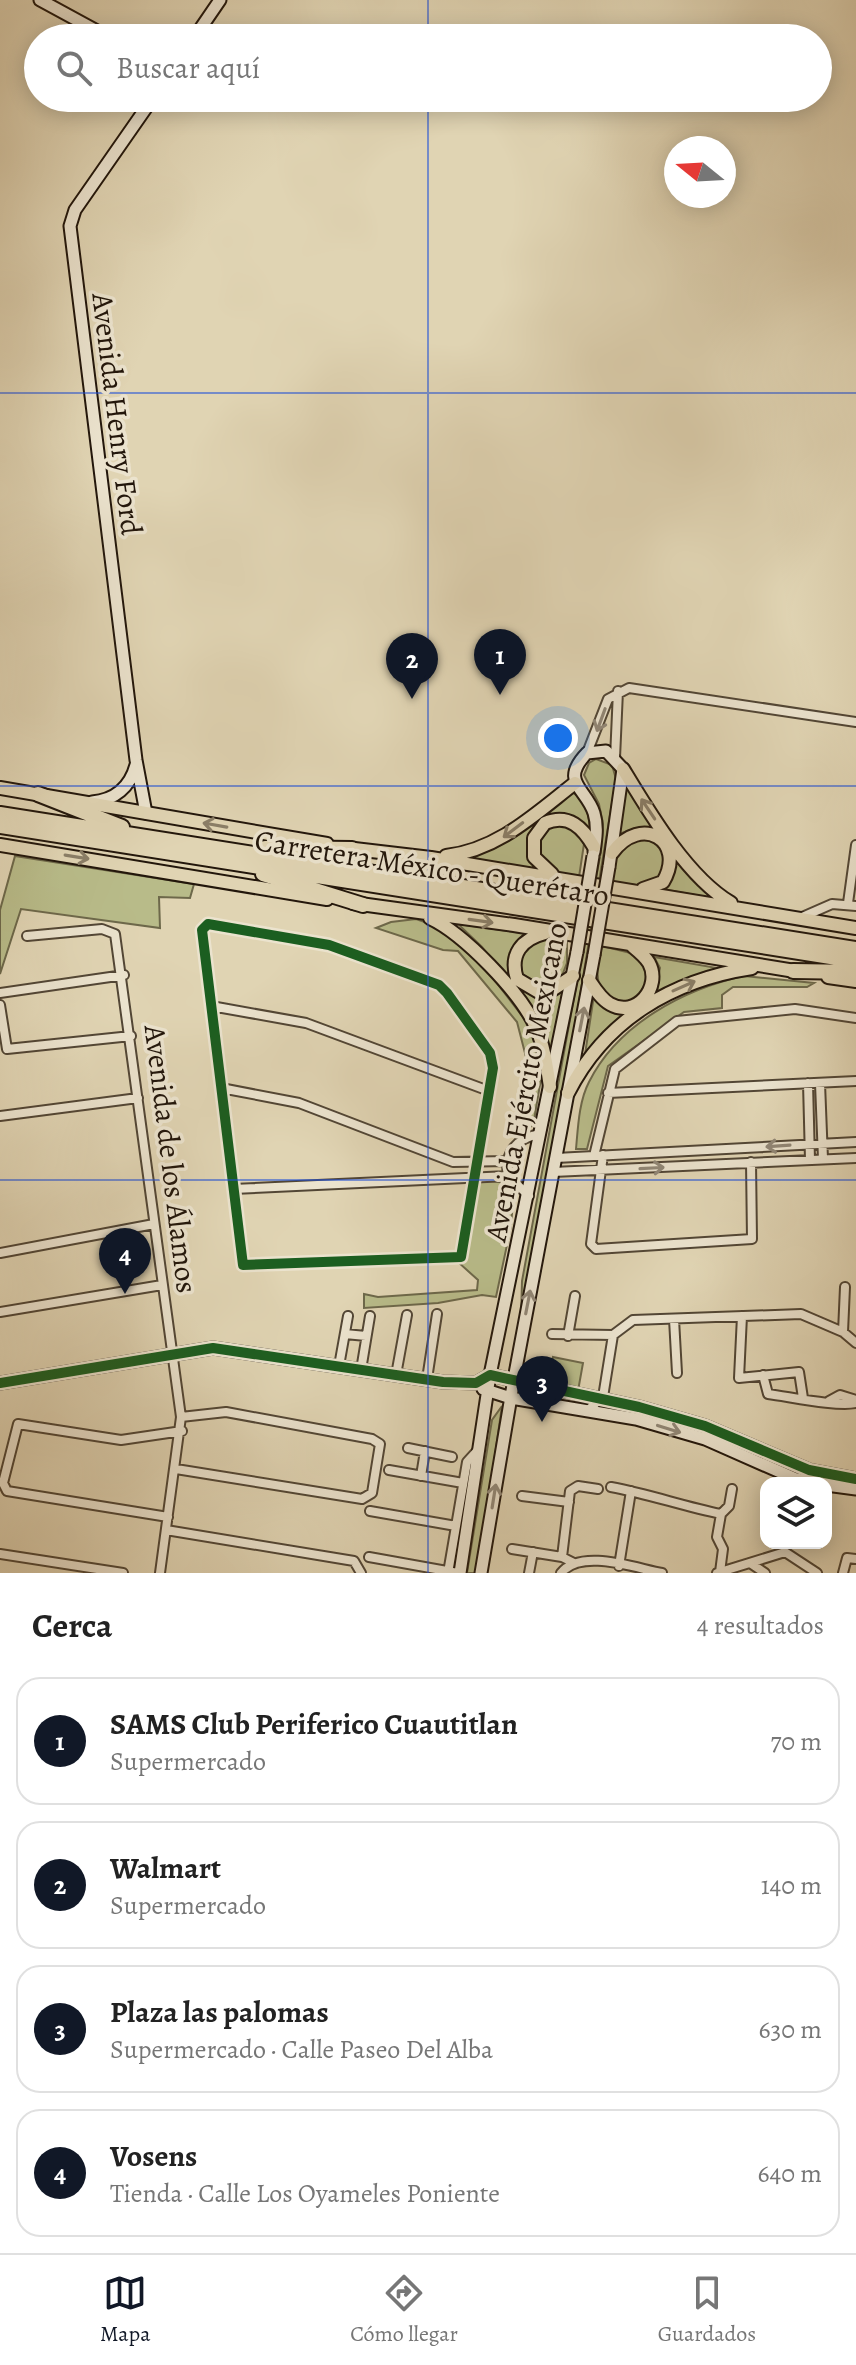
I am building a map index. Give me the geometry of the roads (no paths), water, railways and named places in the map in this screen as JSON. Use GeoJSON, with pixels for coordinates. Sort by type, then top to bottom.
{"type":"FeatureCollection","features":[{"type":"Feature","properties":{"kind":"highway"},"geometry":{"type":"LineString","coordinates":[[38,794],[144,836]]}},
{"type":"Feature","properties":{"kind":"highway","name":"Carretera México - Querétaro"},"geometry":{"type":"LineString","coordinates":[[0,814],[144,836],[229,856],[856,961]]}},
{"type":"Feature","properties":{"kind":"highway","name":"Carretera México - Querétaro"},"geometry":{"type":"LineString","coordinates":[[0,826],[229,856],[856,949]]}},
{"type":"Feature","properties":{"kind":"highway"},"geometry":{"type":"LineString","coordinates":[[229,856],[352,849]]}},
{"type":"Feature","properties":{"kind":"highway"},"geometry":{"type":"LineString","coordinates":[[229,856],[363,905]]}},
{"type":"Feature","properties":{"kind":"highway"},"geometry":{"type":"LineString","coordinates":[[793,971],[856,972]]}},
{"type":"Feature","properties":{"kind":"main road"},"geometry":{"type":"LineString","coordinates":[[619,763],[648,811],[708,887],[737,906]]}},
{"type":"Feature","properties":{"kind":"main road"},"geometry":{"type":"LineString","coordinates":[[431,858],[483,849],[575,783]]}},
{"type":"Feature","properties":{"kind":"main road"},"geometry":{"type":"LineString","coordinates":[[0,788],[352,849],[431,858],[856,928]]}},
{"type":"Feature","properties":{"kind":"main road"},"geometry":{"type":"LineString","coordinates":[[558,878],[539,866],[534,857],[534,838],[545,823],[564,819],[577,824],[594,852]]}},
{"type":"Feature","properties":{"kind":"main road"},"geometry":{"type":"LineString","coordinates":[[612,853],[623,838],[633,833],[650,833],[666,846],[671,864],[663,882],[651,888],[626,889]]}},
{"type":"Feature","properties":{"kind":"main road"},"geometry":{"type":"LineString","coordinates":[[0,845],[856,981]]}},
{"type":"Feature","properties":{"kind":"main road"},"geometry":{"type":"LineString","coordinates":[[404,910],[448,927],[467,941],[525,1009],[541,1040],[550,1087]]}},
{"type":"Feature","properties":{"kind":"main road"},"geometry":{"type":"LineString","coordinates":[[553,932],[531,937],[519,946],[514,965],[517,979],[539,992],[552,990],[573,976]]}},
{"type":"Feature","properties":{"kind":"main road"},"geometry":{"type":"LineString","coordinates":[[589,980],[598,993],[615,1006],[631,1007],[644,1000],[653,979],[649,963],[631,945]]}},
{"type":"Feature","properties":{"kind":"main road"},"geometry":{"type":"LineString","coordinates":[[568,1093],[584,1061],[604,1037],[677,987],[715,974],[762,966]]}},
{"type":"Feature","properties":{"kind":"street"},"geometry":{"type":"LineString","coordinates":[[40,0],[84,24]]}},
{"type":"Feature","properties":{"kind":"street"},"geometry":{"type":"LineString","coordinates":[[204,24],[220,0]]}},
{"type":"Feature","properties":{"kind":"street","name":"Avenida Henry Ford"},"geometry":{"type":"LineString","coordinates":[[143,112],[75,210],[70,226],[136,760],[146,813]]}},
{"type":"Feature","properties":{"kind":"street"},"geometry":{"type":"LineString","coordinates":[[575,783],[576,766],[587,753],[608,699],[618,691],[640,687],[856,722]]}},
{"type":"Feature","properties":{"kind":"street"},"geometry":{"type":"LineString","coordinates":[[618,691],[619,763]]}},
{"type":"Feature","properties":{"kind":"street"},"geometry":{"type":"LineString","coordinates":[[587,753],[606,751],[619,763]]}},
{"type":"Feature","properties":{"kind":"street"},"geometry":{"type":"LineString","coordinates":[[86,802],[106,800],[122,790],[131,779],[136,760]]}},
{"type":"Feature","properties":{"kind":"street","name":"Avenida Ejército Mexicano"},"geometry":{"type":"LineString","coordinates":[[481,1573],[612,853],[619,763]]}},
{"type":"Feature","properties":{"kind":"street","name":"Avenida Ejército Mexicano"},"geometry":{"type":"LineString","coordinates":[[453,1573],[490,1375],[573,976],[594,852],[597,832],[593,808],[575,783]]}},
{"type":"Feature","properties":{"kind":"street"},"geometry":{"type":"LineString","coordinates":[[798,919],[832,904],[852,904],[856,845]]}},
{"type":"Feature","properties":{"kind":"street"},"geometry":{"type":"LineString","coordinates":[[204,925],[329,945],[444,988],[490,1053],[493,1068],[461,1257],[243,1265],[211,1006],[204,925]]}},
{"type":"Feature","properties":{"kind":"street","name":"Avenida de los Álamos"},"geometry":{"type":"LineString","coordinates":[[27,936],[108,929],[115,934],[124,975],[149,1225],[162,1285],[171,1352]]}},
{"type":"Feature","properties":{"kind":"street"},"geometry":{"type":"LineString","coordinates":[[0,993],[124,975]]}},
{"type":"Feature","properties":{"kind":"street"},"geometry":{"type":"LineString","coordinates":[[0,1005],[5,1045],[11,1049],[131,1036]]}},
{"type":"Feature","properties":{"kind":"street"},"geometry":{"type":"LineString","coordinates":[[211,1006],[306,1023],[489,1091]]}},
{"type":"Feature","properties":{"kind":"street"},"geometry":{"type":"LineString","coordinates":[[751,1162],[755,1233],[748,1242],[594,1248],[591,1244],[601,1171],[599,1156],[608,1093],[615,1069],[681,1019],[795,1009],[856,1018]]}},
{"type":"Feature","properties":{"kind":"street"},"geometry":{"type":"LineString","coordinates":[[608,1093],[856,1081]]}},
{"type":"Feature","properties":{"kind":"street"},"geometry":{"type":"LineString","coordinates":[[808,1083],[810,1160]]}},
{"type":"Feature","properties":{"kind":"street"},"geometry":{"type":"LineString","coordinates":[[820,1083],[823,1159]]}},
{"type":"Feature","properties":{"kind":"street"},"geometry":{"type":"LineString","coordinates":[[221,1088],[299,1103],[453,1162],[507,1161]]}},
{"type":"Feature","properties":{"kind":"street"},"geometry":{"type":"LineString","coordinates":[[0,1116],[138,1098]]}},
{"type":"Feature","properties":{"kind":"street"},"geometry":{"type":"LineString","coordinates":[[529,1196],[508,1176],[507,1161],[515,1144],[540,1134]]}},
{"type":"Feature","properties":{"kind":"street"},"geometry":{"type":"LineString","coordinates":[[556,1158],[856,1142]]}},
{"type":"Feature","properties":{"kind":"street"},"geometry":{"type":"LineString","coordinates":[[706,1150],[707,1164]]}},
{"type":"Feature","properties":{"kind":"street"},"geometry":{"type":"LineString","coordinates":[[553,1172],[856,1158]]}},
{"type":"Feature","properties":{"kind":"street"},"geometry":{"type":"LineString","coordinates":[[233,1189],[508,1176]]}},
{"type":"Feature","properties":{"kind":"street"},"geometry":{"type":"LineString","coordinates":[[0,1253],[149,1225]]}},
{"type":"Feature","properties":{"kind":"street"},"geometry":{"type":"LineString","coordinates":[[0,1312],[162,1285]]}},
{"type":"Feature","properties":{"kind":"street"},"geometry":{"type":"LineString","coordinates":[[843,1332],[845,1287]]}},
{"type":"Feature","properties":{"kind":"street"},"geometry":{"type":"LineString","coordinates":[[568,1336],[575,1296]]}},
{"type":"Feature","properties":{"kind":"street"},"geometry":{"type":"LineString","coordinates":[[844,1306],[856,1306]]}},
{"type":"Feature","properties":{"kind":"street"},"geometry":{"type":"LineString","coordinates":[[427,1379],[437,1314]]}},
{"type":"Feature","properties":{"kind":"street"},"geometry":{"type":"LineString","coordinates":[[588,1410],[603,1397],[613,1335],[633,1320],[801,1314],[843,1332],[856,1343]]}},
{"type":"Feature","properties":{"kind":"street"},"geometry":{"type":"LineString","coordinates":[[396,1375],[407,1315]]}},
{"type":"Feature","properties":{"kind":"street"},"geometry":{"type":"LineString","coordinates":[[339,1366],[348,1316]]}},
{"type":"Feature","properties":{"kind":"street"},"geometry":{"type":"LineString","coordinates":[[361,1370],[370,1316]]}},
{"type":"Feature","properties":{"kind":"street"},"geometry":{"type":"LineString","coordinates":[[742,1316],[742,1366],[739,1378],[799,1372],[803,1398]]}},
{"type":"Feature","properties":{"kind":"street"},"geometry":{"type":"LineString","coordinates":[[674,1319],[677,1373]]}},
{"type":"Feature","properties":{"kind":"street"},"geometry":{"type":"LineString","coordinates":[[552,1334],[568,1336],[591,1332],[613,1335]]}},
{"type":"Feature","properties":{"kind":"street"},"geometry":{"type":"LineString","coordinates":[[345,1334],[366,1336]]}},
{"type":"Feature","properties":{"kind":"street"},"geometry":{"type":"LineString","coordinates":[[0,1383],[171,1352],[228,1349],[427,1379],[476,1383],[490,1375],[603,1397],[705,1426],[809,1470],[856,1479]]}},
{"type":"Feature","properties":{"kind":"street"},"geometry":{"type":"LineString","coordinates":[[160,1573],[182,1431],[171,1352]]}},
{"type":"Feature","properties":{"kind":"street"},"geometry":{"type":"LineString","coordinates":[[760,1374],[766,1393],[829,1401],[841,1406],[856,1401]]}},
{"type":"Feature","properties":{"kind":"street"},"geometry":{"type":"LineString","coordinates":[[476,1383],[487,1392],[511,1398],[621,1416],[705,1439],[787,1477]]}},
{"type":"Feature","properties":{"kind":"street"},"geometry":{"type":"LineString","coordinates":[[603,1397],[621,1416]]}},
{"type":"Feature","properties":{"kind":"street"},"geometry":{"type":"LineString","coordinates":[[176,1469],[362,1499],[372,1493],[380,1444],[372,1439],[226,1412],[181,1417]]}},
{"type":"Feature","properties":{"kind":"street"},"geometry":{"type":"LineString","coordinates":[[168,1517],[4,1488],[18,1424],[121,1440],[182,1431]]}},
{"type":"Feature","properties":{"kind":"street"},"geometry":{"type":"LineString","coordinates":[[408,1448],[452,1457]]}},
{"type":"Feature","properties":{"kind":"street"},"geometry":{"type":"LineString","coordinates":[[421,1476],[425,1451]]}},
{"type":"Feature","properties":{"kind":"street"},"geometry":{"type":"LineString","coordinates":[[369,1557],[453,1573],[456,1526],[467,1462],[477,1451]]}},
{"type":"Feature","properties":{"kind":"street"},"geometry":{"type":"LineString","coordinates":[[783,1461],[793,1477]]}},
{"type":"Feature","properties":{"kind":"street"},"geometry":{"type":"LineString","coordinates":[[389,1470],[463,1483]]}},
{"type":"Feature","properties":{"kind":"street"},"geometry":{"type":"LineString","coordinates":[[801,1477],[809,1470]]}},
{"type":"Feature","properties":{"kind":"street"},"geometry":{"type":"LineString","coordinates":[[832,1486],[856,1489]]}},
{"type":"Feature","properties":{"kind":"street"},"geometry":{"type":"LineString","coordinates":[[611,1487],[721,1514]]}},
{"type":"Feature","properties":{"kind":"street"},"geometry":{"type":"LineString","coordinates":[[562,1557],[573,1488],[598,1489]]}},
{"type":"Feature","properties":{"kind":"street"},"geometry":{"type":"LineString","coordinates":[[732,1489],[729,1506],[721,1514],[717,1537],[723,1549],[718,1572],[750,1563],[782,1549]]}},
{"type":"Feature","properties":{"kind":"street"},"geometry":{"type":"LineString","coordinates":[[619,1566],[631,1491]]}},
{"type":"Feature","properties":{"kind":"street"},"geometry":{"type":"LineString","coordinates":[[522,1496],[569,1502]]}},
{"type":"Feature","properties":{"kind":"street"},"geometry":{"type":"LineString","coordinates":[[370,1511],[456,1526]]}},
{"type":"Feature","properties":{"kind":"street"},"geometry":{"type":"LineString","coordinates":[[166,1530],[354,1561],[361,1573]]}},
{"type":"Feature","properties":{"kind":"street"},"geometry":{"type":"LineString","coordinates":[[512,1549],[562,1557],[574,1563]]}},
{"type":"Feature","properties":{"kind":"street"},"geometry":{"type":"LineString","coordinates":[[788,1549],[813,1572]]}},
{"type":"Feature","properties":{"kind":"street"},"geometry":{"type":"LineString","coordinates":[[529,1573],[533,1552]]}},
{"type":"Feature","properties":{"kind":"street"},"geometry":{"type":"LineString","coordinates":[[0,1554],[123,1573]]}},
{"type":"Feature","properties":{"kind":"street"},"geometry":{"type":"LineString","coordinates":[[843,1573],[847,1558],[856,1559]]}},
{"type":"Feature","properties":{"kind":"street"},"geometry":{"type":"LineString","coordinates":[[561,1573],[574,1563],[589,1561],[662,1573]]}},
{"type":"Feature","properties":{"kind":"street"},"geometry":{"type":"LineString","coordinates":[[750,1563],[765,1573]]}},
{"type":"Feature","properties":{"kind":"place","name":"SAMS Club Periferico Cuautitlan"},"geometry":{"type":"Point","coordinates":[500,695]}},
{"type":"Feature","properties":{"kind":"place","name":"Walmart"},"geometry":{"type":"Point","coordinates":[412,699]}},
{"type":"Feature","properties":{"kind":"place","name":"Vosens"},"geometry":{"type":"Point","coordinates":[125,1294]}},
{"type":"Feature","properties":{"kind":"place","name":"Plaza las palomas"},"geometry":{"type":"Point","coordinates":[542,1422]}}]}
